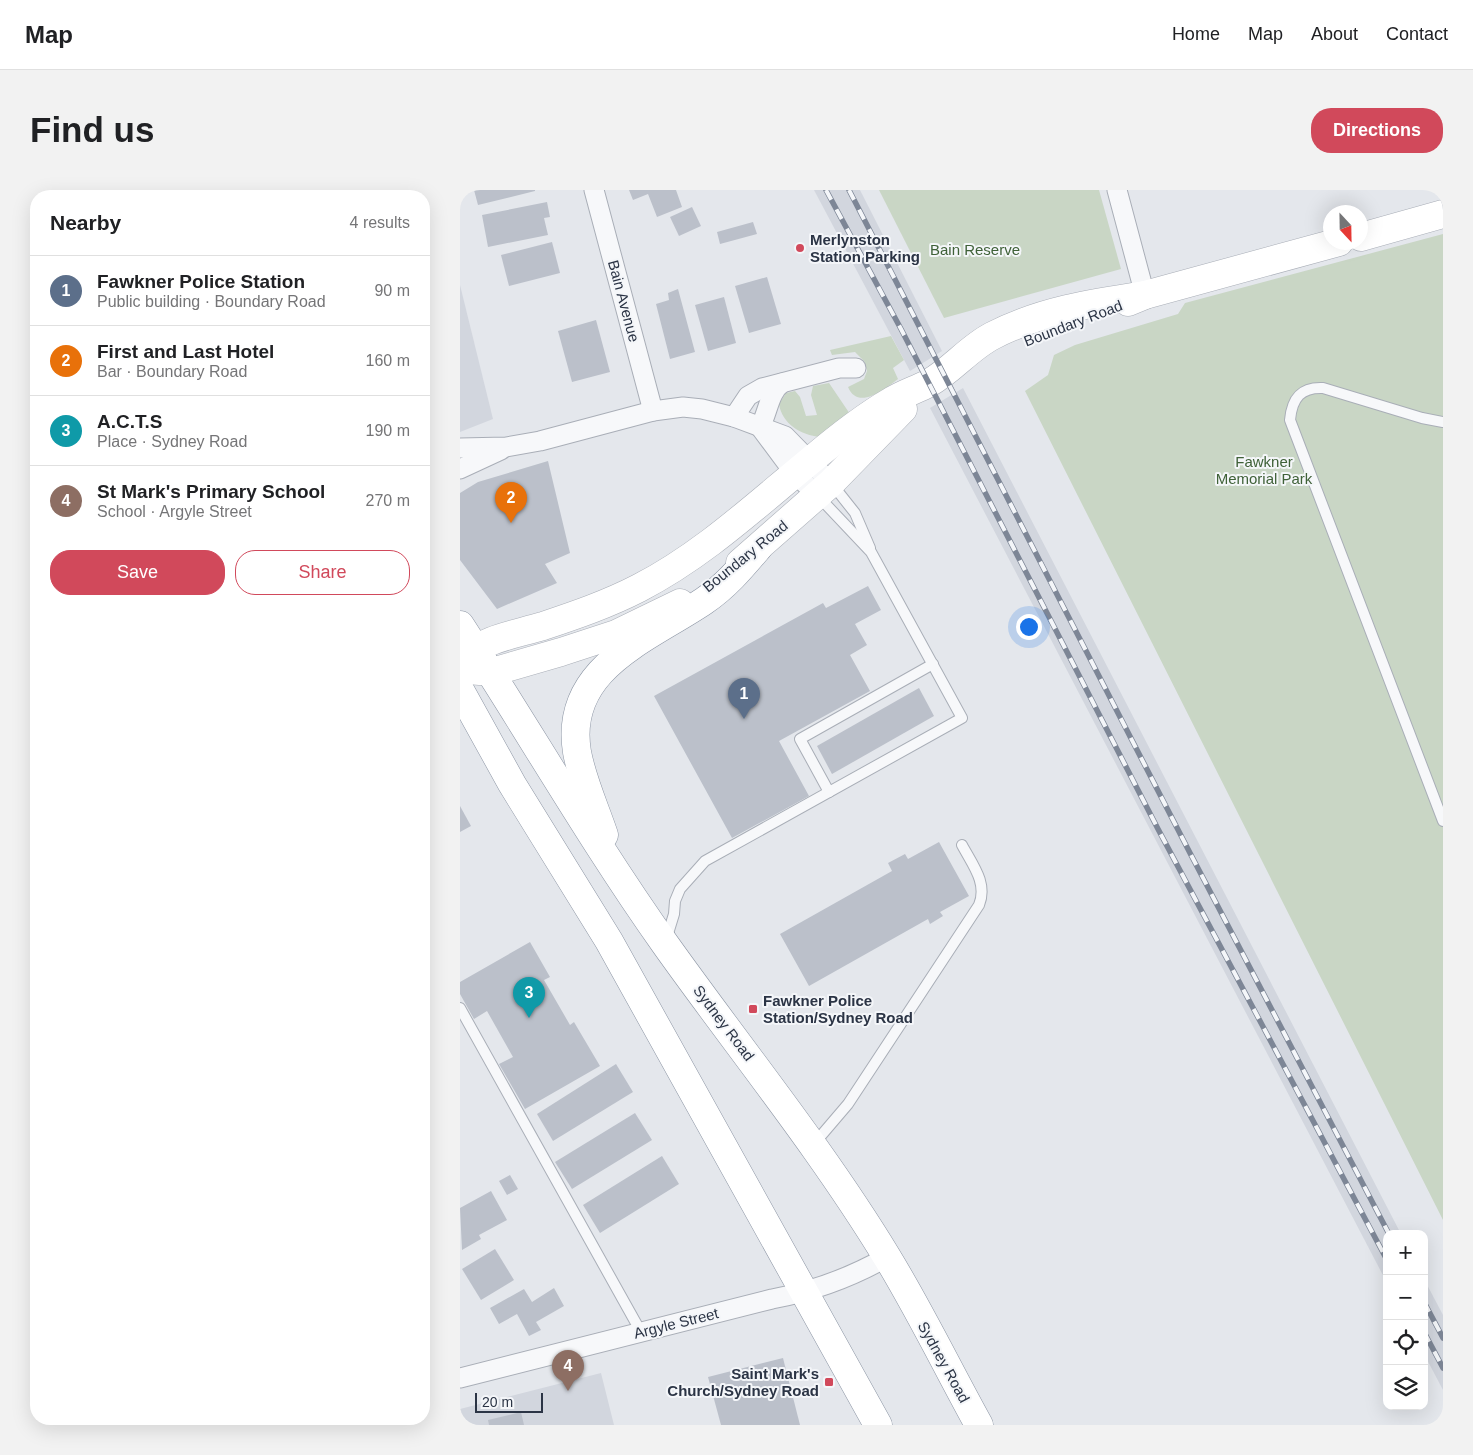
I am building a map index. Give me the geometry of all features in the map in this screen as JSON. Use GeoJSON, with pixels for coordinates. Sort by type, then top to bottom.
{"type":"FeatureCollection","features":[{"type":"Feature","properties":{"kind":"main road"},"geometry":{"type":"LineString","coordinates":[[1368,235],[1443,214]]}},
{"type":"Feature","properties":{"kind":"main road","name":"Boundary Road"},"geometry":{"type":"LineString","coordinates":[[464,651],[570,617],[639,588],[704,547],[803,467],[890,401],[937,378],[1145,295],[1323,246]]}},
{"type":"Feature","properties":{"kind":"main road","name":"Boundary Road"},"geometry":{"type":"LineString","coordinates":[[492,672],[616,634],[659,615],[705,589],[758,548],[824,489],[937,378]]}},
{"type":"Feature","properties":{"kind":"main road"},"geometry":{"type":"LineString","coordinates":[[619,875],[584,779],[577,752],[576,729],[587,689],[596,675],[618,655],[705,600],[730,581],[758,548]]}},
{"type":"Feature","properties":{"kind":"main road","name":"Sydney Road"},"geometry":{"type":"LineString","coordinates":[[464,651],[492,672],[552,773],[665,944],[813,1146],[887,1257],[979,1425]]}},
{"type":"Feature","properties":{"kind":"main road"},"geometry":{"type":"LineString","coordinates":[[460,690],[512,784],[609,942],[878,1425]]}},
{"type":"Feature","properties":{"kind":"street","name":"Bain Avenue"},"geometry":{"type":"LineString","coordinates":[[594,190],[653,412]]}},
{"type":"Feature","properties":{"kind":"street"},"geometry":{"type":"LineString","coordinates":[[1116,190],[1145,295]]}},
{"type":"Feature","properties":{"kind":"street"},"geometry":{"type":"LineString","coordinates":[[734,417],[741,405],[755,391],[839,368],[856,368]]}},
{"type":"Feature","properties":{"kind":"street"},"geometry":{"type":"LineString","coordinates":[[760,427],[767,415],[773,392],[782,383]]}},
{"type":"Feature","properties":{"kind":"street"},"geometry":{"type":"LineString","coordinates":[[460,469],[506,448],[653,412],[683,407],[702,409],[734,417],[760,427],[824,489]]}},
{"type":"Feature","properties":{"kind":"street"},"geometry":{"type":"LineString","coordinates":[[460,448],[506,448]]}},
{"type":"Feature","properties":{"kind":"street","name":"Argyle Street"},"geometry":{"type":"LineString","coordinates":[[462,1374],[806,1293],[857,1274],[887,1257]]}},
{"type":"Feature","properties":{"kind":"lane"},"geometry":{"type":"LineString","coordinates":[[1443,422],[1422,418],[1323,388],[1310,388],[1299,396],[1291,406],[1290,420],[1443,821]]}},
{"type":"Feature","properties":{"kind":"lane"},"geometry":{"type":"LineString","coordinates":[[665,944],[674,914],[675,901],[680,889],[704,861],[962,718],[871,552],[855,513],[824,489]]}},
{"type":"Feature","properties":{"kind":"lane"},"geometry":{"type":"LineString","coordinates":[[824,489],[871,552]]}},
{"type":"Feature","properties":{"kind":"lane"},"geometry":{"type":"LineString","coordinates":[[829,792],[800,739],[933,664]]}},
{"type":"Feature","properties":{"kind":"lane"},"geometry":{"type":"LineString","coordinates":[[813,1146],[848,1104],[979,905],[982,898],[983,885],[962,845]]}},
{"type":"Feature","properties":{"kind":"lane"},"geometry":{"type":"LineString","coordinates":[[460,1008],[641,1332]]}},
{"type":"Feature","properties":{"kind":"shaded area"},"geometry":{"type":"Polygon","coordinates":[[[814,190],[860,190],[942,351],[910,371],[814,190]]]}},
{"type":"Feature","properties":{"kind":"shaded area"},"geometry":{"type":"Polygon","coordinates":[[[460,285],[493,419],[460,432],[460,285]]]}},
{"type":"Feature","properties":{"kind":"shaded area"},"geometry":{"type":"Polygon","coordinates":[[[963,388],[1399,1230],[1383,1230],[1383,1275],[930,408],[963,388]]]}},
{"type":"Feature","properties":{"kind":"shaded area"},"geometry":{"type":"Polygon","coordinates":[[[1428,1287],[1443,1315],[1443,1390],[1428,1362],[1428,1287]]]}},
{"type":"Feature","properties":{"kind":"shaded area"},"geometry":{"type":"Polygon","coordinates":[[[601,1373],[614,1425],[460,1425],[460,1409],[601,1373]]]}},
{"type":"Feature","properties":{"kind":"green space","name":"Bain Reserve"},"geometry":{"type":"Polygon","coordinates":[[[879,190],[1099,190],[1121,269],[944,318],[879,190]]]}},
{"type":"Feature","properties":{"kind":"green space","name":"Fawkner Memorial Park"},"geometry":{"type":"Polygon","coordinates":[[[1443,234],[1443,1220],[1025,391],[1048,375],[1054,355],[1075,345],[1178,314],[1185,303],[1443,234]]]}},
{"type":"Feature","properties":{"kind":"green space"},"geometry":{"type":"Polygon","coordinates":[[[891,336],[904,360],[893,368],[898,379],[872,396],[865,398],[852,394],[848,387],[864,379],[867,371],[864,361],[855,352],[832,355],[830,350],[891,336]]]}},
{"type":"Feature","properties":{"kind":"green space"},"geometry":{"type":"Polygon","coordinates":[[[829,383],[850,414],[820,437],[799,431],[788,423],[779,404],[786,393],[795,391],[800,397],[806,416],[817,415],[811,395],[813,386],[829,383]]]}},
{"type":"Feature","properties":{"kind":"building"},"geometry":{"type":"Polygon","coordinates":[[[474,190],[535,190],[535,191],[478,205],[474,190]]]}},
{"type":"Feature","properties":{"kind":"building"},"geometry":{"type":"Polygon","coordinates":[[[629,190],[676,190],[682,207],[657,217],[648,194],[633,200],[629,190]]]}},
{"type":"Feature","properties":{"kind":"building"},"geometry":{"type":"Polygon","coordinates":[[[547,202],[550,217],[544,218],[548,235],[488,247],[482,215],[547,202]]]}},
{"type":"Feature","properties":{"kind":"building"},"geometry":{"type":"Polygon","coordinates":[[[692,207],[701,226],[679,236],[670,217],[692,207]]]}},
{"type":"Feature","properties":{"kind":"building"},"geometry":{"type":"Polygon","coordinates":[[[753,222],[757,234],[720,244],[717,232],[753,222]]]}},
{"type":"Feature","properties":{"kind":"building"},"geometry":{"type":"Polygon","coordinates":[[[552,242],[560,273],[509,286],[501,255],[552,242]]]}},
{"type":"Feature","properties":{"kind":"building"},"geometry":{"type":"Polygon","coordinates":[[[767,277],[781,324],[749,333],[735,286],[767,277]]]}},
{"type":"Feature","properties":{"kind":"building"},"geometry":{"type":"Polygon","coordinates":[[[678,289],[695,352],[670,359],[656,304],[669,300],[668,293],[678,289]]]}},
{"type":"Feature","properties":{"kind":"building"},"geometry":{"type":"Polygon","coordinates":[[[724,297],[736,343],[708,351],[695,305],[724,297]]]}},
{"type":"Feature","properties":{"kind":"building"},"geometry":{"type":"Polygon","coordinates":[[[596,320],[610,372],[572,382],[558,331],[596,320]]]}},
{"type":"Feature","properties":{"kind":"building"},"geometry":{"type":"Polygon","coordinates":[[[548,461],[570,553],[545,564],[557,583],[497,609],[460,560],[460,493],[478,482],[548,461]]]}},
{"type":"Feature","properties":{"kind":"building"},"geometry":{"type":"Polygon","coordinates":[[[868,586],[881,610],[855,624],[867,645],[850,655],[870,691],[779,741],[809,796],[732,838],[654,696],[823,603],[826,608],[868,586]]]}},
{"type":"Feature","properties":{"kind":"building"},"geometry":{"type":"Polygon","coordinates":[[[919,688],[934,716],[832,774],[817,746],[919,688]]]}},
{"type":"Feature","properties":{"kind":"building"},"geometry":{"type":"Polygon","coordinates":[[[460,806],[471,826],[460,832],[460,806]]]}},
{"type":"Feature","properties":{"kind":"building"},"geometry":{"type":"Polygon","coordinates":[[[939,842],[969,896],[940,912],[943,916],[930,924],[928,919],[809,986],[780,934],[892,871],[888,863],[905,854],[908,859],[939,842]]]}},
{"type":"Feature","properties":{"kind":"building"},"geometry":{"type":"Polygon","coordinates":[[[530,942],[550,977],[544,980],[570,1025],[574,1022],[600,1066],[525,1109],[499,1064],[513,1057],[487,1011],[474,1019],[460,994],[460,982],[530,942]]]}},
{"type":"Feature","properties":{"kind":"building"},"geometry":{"type":"Polygon","coordinates":[[[616,1064],[633,1092],[553,1141],[537,1114],[616,1064]]]}},
{"type":"Feature","properties":{"kind":"building"},"geometry":{"type":"Polygon","coordinates":[[[635,1113],[652,1140],[572,1189],[555,1162],[635,1113]]]}},
{"type":"Feature","properties":{"kind":"building"},"geometry":{"type":"Polygon","coordinates":[[[662,1156],[679,1184],[600,1233],[583,1205],[662,1156]]]}},
{"type":"Feature","properties":{"kind":"building"},"geometry":{"type":"Polygon","coordinates":[[[510,1175],[518,1189],[507,1195],[499,1181],[510,1175]]]}},
{"type":"Feature","properties":{"kind":"building"},"geometry":{"type":"Polygon","coordinates":[[[491,1191],[507,1220],[479,1235],[481,1239],[462,1250],[460,1208],[491,1191]]]}},
{"type":"Feature","properties":{"kind":"building"},"geometry":{"type":"Polygon","coordinates":[[[495,1249],[514,1280],[481,1300],[462,1269],[495,1249]]]}},
{"type":"Feature","properties":{"kind":"building"},"geometry":{"type":"Polygon","coordinates":[[[554,1288],[564,1306],[536,1322],[541,1330],[529,1336],[517,1314],[499,1324],[490,1308],[524,1289],[532,1302],[554,1288]]]}},
{"type":"Feature","properties":{"kind":"building"},"geometry":{"type":"Polygon","coordinates":[[[783,1358],[800,1425],[721,1425],[708,1377],[783,1358]]]}},
{"type":"Feature","properties":{"kind":"building"},"geometry":{"type":"Polygon","coordinates":[[[521,1412],[524,1425],[489,1425],[488,1420],[521,1412]]]}},
{"type":"Feature","properties":{"kind":"railway"},"geometry":{"type":"LineString","coordinates":[[826,190],[901,329],[1158,829],[1383,1252]]}},
{"type":"Feature","properties":{"kind":"railway"},"geometry":{"type":"LineString","coordinates":[[849,190],[1190,853],[1387,1230]]}},
{"type":"Feature","properties":{"kind":"railway"},"geometry":{"type":"LineString","coordinates":[[1428,1310],[1443,1338]]}},
{"type":"Feature","properties":{"kind":"railway"},"geometry":{"type":"LineString","coordinates":[[1428,1340],[1443,1368]]}},
{"type":"Feature","properties":{"kind":"place","name":"Merlynston Station Parking"},"geometry":{"type":"Point","coordinates":[800,248]}},
{"type":"Feature","properties":{"kind":"place","name":"First and Last Hotel"},"geometry":{"type":"Point","coordinates":[511,523]}},
{"type":"Feature","properties":{"kind":"place","name":"Fawkner Police Station"},"geometry":{"type":"Point","coordinates":[744,719]}},
{"type":"Feature","properties":{"kind":"place","name":"Fawkner Police Station/Sydney Road"},"geometry":{"type":"Point","coordinates":[753,1009]}},
{"type":"Feature","properties":{"kind":"place","name":"A.C.T.S"},"geometry":{"type":"Point","coordinates":[529,1018]}},
{"type":"Feature","properties":{"kind":"place","name":"Saint Mark's Church/Sydney Road"},"geometry":{"type":"Point","coordinates":[829,1382]}},
{"type":"Feature","properties":{"kind":"place","name":"St Mark's Primary School"},"geometry":{"type":"Point","coordinates":[568,1391]}}]}
